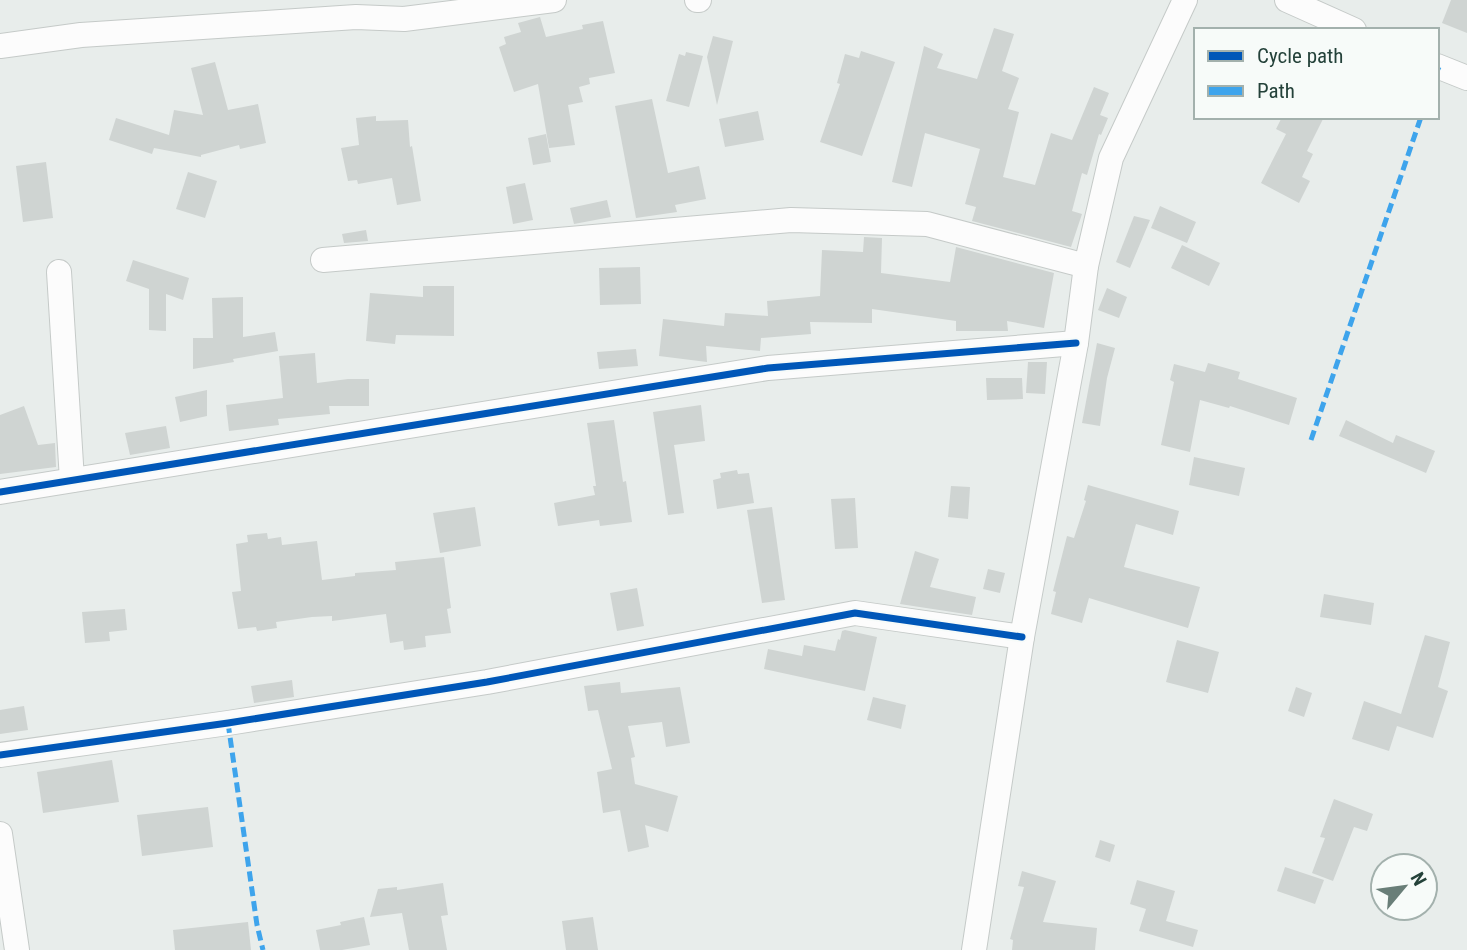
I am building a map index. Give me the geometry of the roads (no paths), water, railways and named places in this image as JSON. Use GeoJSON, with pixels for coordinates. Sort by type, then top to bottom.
{"type":"FeatureCollection","features":[{"type":"Feature","properties":{"kind":"street"},"geometry":{"type":"LineString","coordinates":[[0,46],[95,34],[356,17],[404,19],[554,0]]}},
{"type":"Feature","properties":{"kind":"street"},"geometry":{"type":"LineString","coordinates":[[974,950],[1022,637],[1076,343],[1086,266],[1111,158],[1185,0]]}},
{"type":"Feature","properties":{"kind":"street"},"geometry":{"type":"LineString","coordinates":[[1287,0],[1350,28]]}},
{"type":"Feature","properties":{"kind":"street"},"geometry":{"type":"LineString","coordinates":[[1439,67],[1467,78]]}},
{"type":"Feature","properties":{"kind":"street"},"geometry":{"type":"LineString","coordinates":[[323,260],[791,220],[927,224],[1086,266]]}},
{"type":"Feature","properties":{"kind":"street"},"geometry":{"type":"LineString","coordinates":[[59,272],[72,480]]}},
{"type":"Feature","properties":{"kind":"street"},"geometry":{"type":"LineString","coordinates":[[0,492],[768,368],[1076,343]]}},
{"type":"Feature","properties":{"kind":"street"},"geometry":{"type":"LineString","coordinates":[[0,755],[228,723],[487,682],[855,613],[1022,637]]}},
{"type":"Feature","properties":{"kind":"street"},"geometry":{"type":"LineString","coordinates":[[0,834],[17,950]]}}]}
